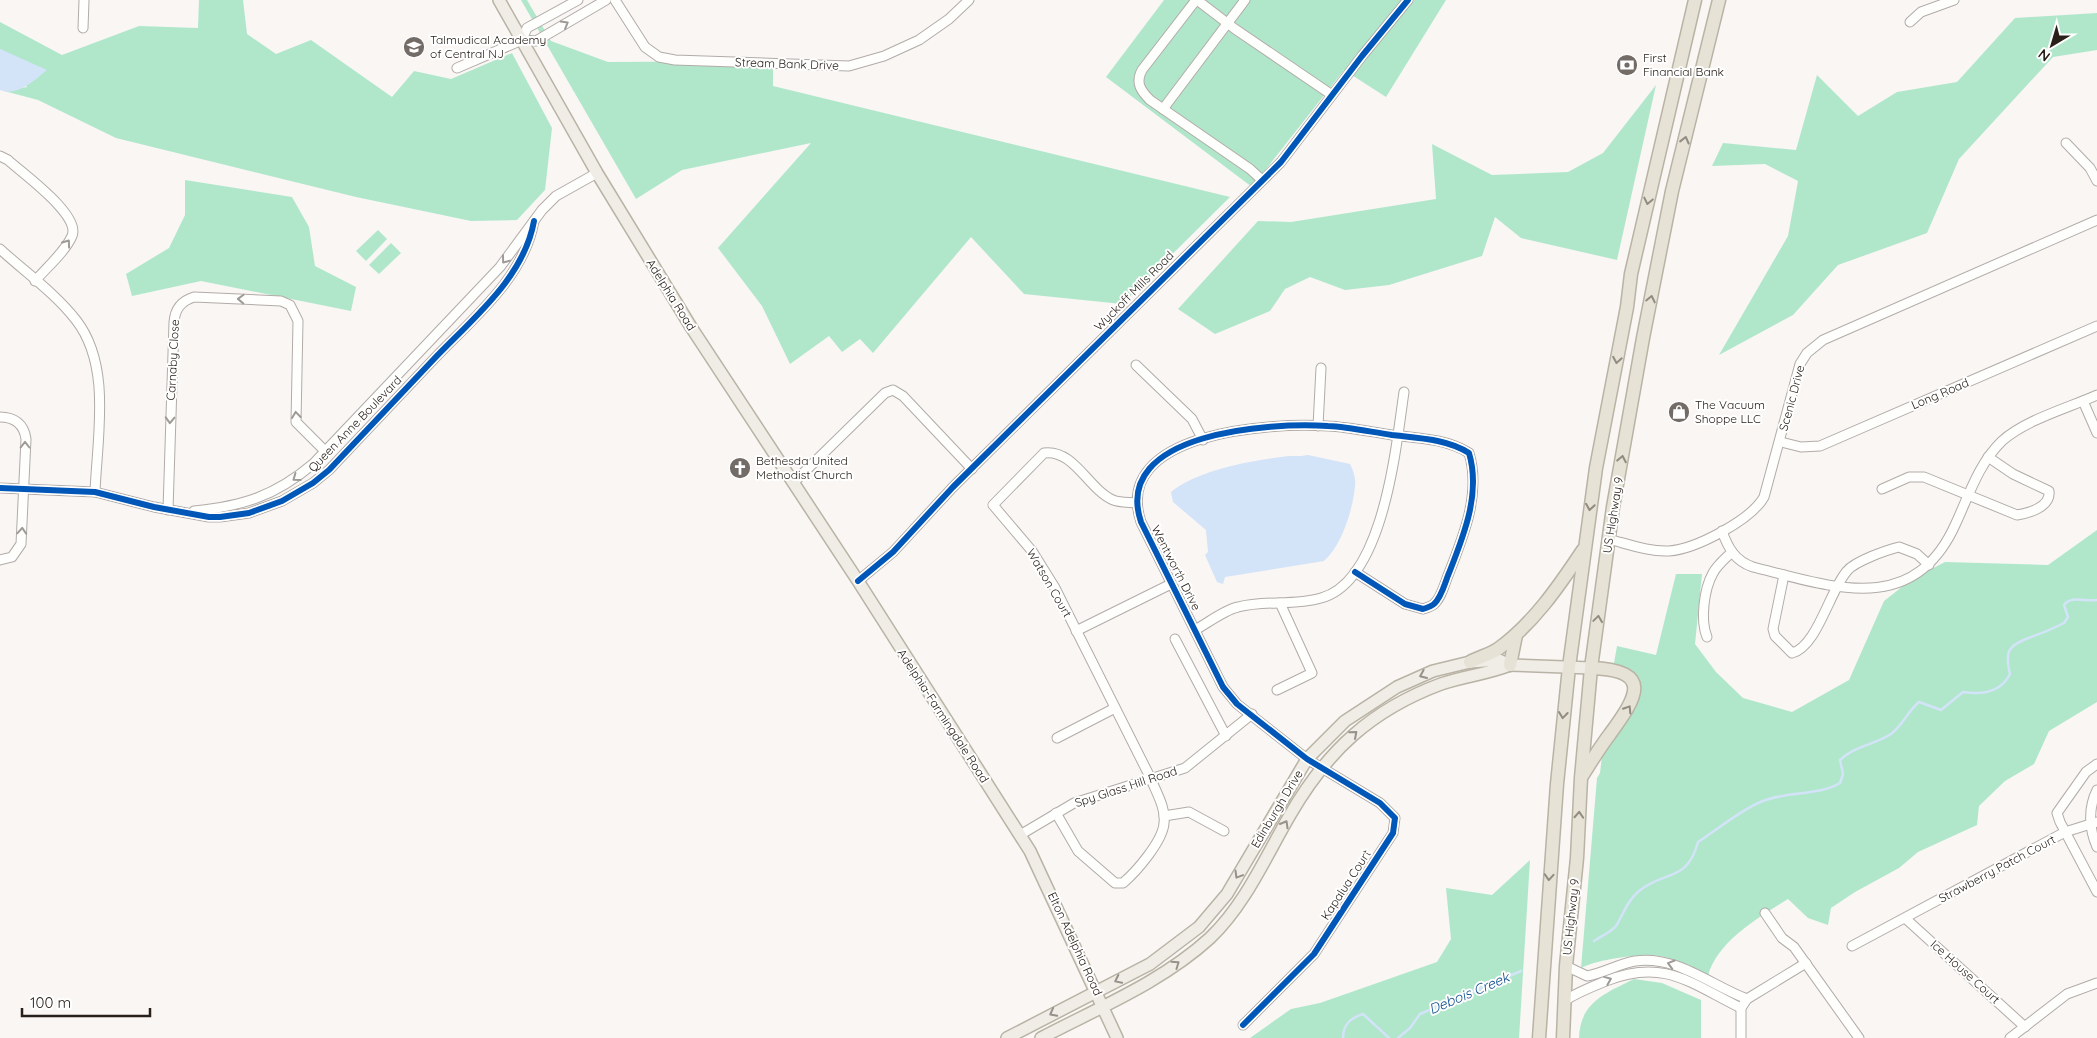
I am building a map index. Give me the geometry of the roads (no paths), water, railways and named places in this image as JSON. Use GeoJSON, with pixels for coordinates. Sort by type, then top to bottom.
{"type":"FeatureCollection","features":[{"type":"Feature","properties":{"kind":"highway","name":"US Highway 9"},"geometry":{"type":"LineString","coordinates":[[1539,1038],[1555,802],[1569,667],[1595,476],[1627,307],[1631,274],[1695,0]]}},
{"type":"Feature","properties":{"kind":"highway","name":"US Highway 9"},"geometry":{"type":"LineString","coordinates":[[1563,1038],[1566,966],[1577,858],[1581,778],[1591,668],[1608,539],[1643,338],[1672,191],[1719,0]]}},
{"type":"Feature","properties":{"kind":"highway"},"geometry":{"type":"LineString","coordinates":[[1470,662],[1496,651],[1516,635],[1562,582],[1585,546]]}},
{"type":"Feature","properties":{"kind":"highway"},"geometry":{"type":"LineString","coordinates":[[1510,665],[1516,635]]}},
{"type":"Feature","properties":{"kind":"highway"},"geometry":{"type":"LineString","coordinates":[[1581,778],[1630,706],[1634,692],[1630,678],[1619,670],[1591,668]]}},
{"type":"Feature","properties":{"kind":"main road","name":"Adelphia Road"},"geometry":{"type":"LineString","coordinates":[[499,0],[596,173],[691,327],[858,581]]}},
{"type":"Feature","properties":{"kind":"main road","name":"Adelphia-Farmingdale Road"},"geometry":{"type":"LineString","coordinates":[[858,581],[1030,851]]}},
{"type":"Feature","properties":{"kind":"main road","name":"Edinburgh Drive"},"geometry":{"type":"LineString","coordinates":[[1007,1038],[1160,958],[1199,927],[1227,894],[1307,759],[1345,721],[1397,686],[1433,671],[1470,662],[1499,660],[1510,665]]}},
{"type":"Feature","properties":{"kind":"main road","name":"Edinburgh Drive"},"geometry":{"type":"LineString","coordinates":[[1041,1038],[1178,964],[1220,927],[1240,902],[1320,768],[1355,733],[1406,699],[1441,684],[1510,665],[1591,668]]}},
{"type":"Feature","properties":{"kind":"main road","name":"Elton Adelphia Road"},"geometry":{"type":"LineString","coordinates":[[1030,851],[1117,1038]]}},
{"type":"Feature","properties":{"kind":"street"},"geometry":{"type":"LineString","coordinates":[[83,28],[84,0]]}},
{"type":"Feature","properties":{"kind":"street"},"geometry":{"type":"LineString","coordinates":[[522,40],[527,28],[578,0]]}},
{"type":"Feature","properties":{"kind":"street"},"geometry":{"type":"LineString","coordinates":[[457,68],[522,40],[536,41],[606,0]]}},
{"type":"Feature","properties":{"kind":"street","name":"Stream Bank Drive"},"geometry":{"type":"LineString","coordinates":[[615,0],[645,47],[658,56],[675,60],[850,66],[884,56],[919,40],[949,19],[969,0]]}},
{"type":"Feature","properties":{"kind":"street"},"geometry":{"type":"LineString","coordinates":[[1262,180],[1250,169],[1150,100],[1140,89],[1140,74],[1196,0],[1227,24],[1332,95]]}},
{"type":"Feature","properties":{"kind":"street"},"geometry":{"type":"LineString","coordinates":[[1163,109],[1245,0]]}},
{"type":"Feature","properties":{"kind":"street","name":"Wyckoff Mills Road"},"geometry":{"type":"LineString","coordinates":[[858,581],[893,552],[972,469],[1293,148],[1332,95],[1408,0]]}},
{"type":"Feature","properties":{"kind":"street"},"geometry":{"type":"LineString","coordinates":[[1910,22],[1921,12],[1954,0]]}},
{"type":"Feature","properties":{"kind":"street"},"geometry":{"type":"LineString","coordinates":[[2066,144],[2090,168],[2097,181]]}},
{"type":"Feature","properties":{"kind":"street"},"geometry":{"type":"LineString","coordinates":[[0,156],[8,160],[66,212],[73,223],[73,232],[68,243],[35,281]]}},
{"type":"Feature","properties":{"kind":"street","name":"Queen Anne Boulevard"},"geometry":{"type":"LineString","coordinates":[[184,513],[234,506],[266,496],[297,478],[325,452],[500,266],[522,234],[552,199],[596,173]]}},
{"type":"Feature","properties":{"kind":"street","name":"Scenic Drive"},"geometry":{"type":"LineString","coordinates":[[1608,539],[1667,551],[1682,548],[1741,522],[1760,503],[1768,488],[1800,364],[1807,353],[1818,342],[2097,220]]}},
{"type":"Feature","properties":{"kind":"street","name":"Queen Anne Boulevard"},"geometry":{"type":"LineString","coordinates":[[0,488],[95,492],[168,510],[209,517],[249,513],[282,501],[313,483],[329,470],[501,288],[526,251],[531,239],[534,221]]}},
{"type":"Feature","properties":{"kind":"street"},"geometry":{"type":"LineString","coordinates":[[1,253],[35,281],[76,320],[87,338],[95,358],[100,391],[95,492]]}},
{"type":"Feature","properties":{"kind":"street","name":"Carnaby Close"},"geometry":{"type":"LineString","coordinates":[[168,510],[174,322],[177,309],[188,299],[194,297],[280,300],[290,305],[298,321],[294,417],[305,433],[325,452]]}},
{"type":"Feature","properties":{"kind":"street","name":"Long Road"},"geometry":{"type":"LineString","coordinates":[[1781,442],[1801,447],[1820,446],[2097,326]]}},
{"type":"Feature","properties":{"kind":"street"},"geometry":{"type":"LineString","coordinates":[[1136,365],[1192,419],[1203,440]]}},
{"type":"Feature","properties":{"kind":"street"},"geometry":{"type":"LineString","coordinates":[[1318,426],[1321,368]]}},
{"type":"Feature","properties":{"kind":"street"},"geometry":{"type":"LineString","coordinates":[[793,483],[884,393],[894,390],[904,396],[972,469]]}},
{"type":"Feature","properties":{"kind":"street"},"geometry":{"type":"LineString","coordinates":[[1355,572],[1405,604],[1424,609],[1434,604],[1441,593],[1466,531],[1473,487],[1473,467],[1469,453],[1456,444],[1398,435],[1404,392]]}},
{"type":"Feature","properties":{"kind":"street"},"geometry":{"type":"LineString","coordinates":[[1722,531],[1732,552],[1747,565],[1836,587],[1866,590],[1892,586],[1913,577],[1929,565],[1946,545],[1988,456],[2012,433],[2097,395]]}},
{"type":"Feature","properties":{"kind":"street"},"geometry":{"type":"LineString","coordinates":[[2083,401],[2097,433]]}},
{"type":"Feature","properties":{"kind":"street"},"geometry":{"type":"LineString","coordinates":[[0,416],[14,419],[25,433],[21,544],[12,557],[0,560]]}},
{"type":"Feature","properties":{"kind":"street","name":"Wentworth Drive"},"geometry":{"type":"LineString","coordinates":[[1195,630],[1236,607],[1323,598],[1339,588],[1364,562],[1377,533],[1398,435],[1318,426],[1281,426],[1232,432],[1177,446],[1149,466],[1138,484],[1136,509],[1141,522],[1223,687],[1237,704],[1320,768]]}},
{"type":"Feature","properties":{"kind":"street","name":"Watson Court"},"geometry":{"type":"LineString","coordinates":[[1137,502],[1115,501],[1104,495],[1068,459],[1054,451],[1044,452],[993,505],[1032,551],[1055,588],[1151,779],[1163,808],[1164,816]]}},
{"type":"Feature","properties":{"kind":"street"},"geometry":{"type":"LineString","coordinates":[[1882,489],[1909,477],[1924,477],[2017,515],[2039,508],[2049,498],[2049,491],[2013,474],[1988,456]]}},
{"type":"Feature","properties":{"kind":"street"},"geometry":{"type":"LineString","coordinates":[[1784,575],[1774,629],[1775,636],[1792,652],[1808,642],[1836,587],[1852,566],[1892,549],[1907,549],[1929,565]]}},
{"type":"Feature","properties":{"kind":"street"},"geometry":{"type":"LineString","coordinates":[[1707,637],[1702,623],[1702,614],[1710,581],[1719,564],[1732,552]]}},
{"type":"Feature","properties":{"kind":"street"},"geometry":{"type":"LineString","coordinates":[[1076,631],[1172,584]]}},
{"type":"Feature","properties":{"kind":"street"},"geometry":{"type":"LineString","coordinates":[[1278,690],[1312,673],[1280,603]]}},
{"type":"Feature","properties":{"kind":"street"},"geometry":{"type":"LineString","coordinates":[[1175,639],[1226,736]]}},
{"type":"Feature","properties":{"kind":"street"},"geometry":{"type":"LineString","coordinates":[[1057,738],[1115,708]]}},
{"type":"Feature","properties":{"kind":"street","name":"Spy Glass Hill Road"},"geometry":{"type":"LineString","coordinates":[[1020,835],[1074,803],[1185,768],[1252,714]]}},
{"type":"Feature","properties":{"kind":"street"},"geometry":{"type":"LineString","coordinates":[[2097,764],[2086,772],[2058,813],[2065,832],[2097,892]]}},
{"type":"Feature","properties":{"kind":"street","name":"Kapalua Court"},"geometry":{"type":"LineString","coordinates":[[1243,1024],[1314,954],[1393,833],[1395,818],[1380,803],[1320,768]]}},
{"type":"Feature","properties":{"kind":"street"},"geometry":{"type":"LineString","coordinates":[[2097,790],[2091,807],[2097,847]]}},
{"type":"Feature","properties":{"kind":"street"},"geometry":{"type":"LineString","coordinates":[[1056,813],[1078,851],[1115,883],[1123,883],[1157,842],[1164,824],[1164,816],[1189,812],[1224,831]]}},
{"type":"Feature","properties":{"kind":"street","name":"Strawberry Patch Court"},"geometry":{"type":"LineString","coordinates":[[1852,946],[2065,832],[2094,823]]}},
{"type":"Feature","properties":{"kind":"street"},"geometry":{"type":"LineString","coordinates":[[1765,913],[1782,938],[1794,947],[1859,1038]]}},
{"type":"Feature","properties":{"kind":"street","name":"Ice House Court"},"geometry":{"type":"LineString","coordinates":[[1905,918],[2025,1027]]}},
{"type":"Feature","properties":{"kind":"street"},"geometry":{"type":"LineString","coordinates":[[1566,966],[1584,976],[1598,974],[1625,963],[1642,961],[1665,962],[1747,999]]}},
{"type":"Feature","properties":{"kind":"street"},"geometry":{"type":"LineString","coordinates":[[1741,1038],[1742,1008],[1747,999],[1806,963]]}},
{"type":"Feature","properties":{"kind":"street"},"geometry":{"type":"LineString","coordinates":[[1564,1001],[1587,988],[1635,972],[1660,972],[1686,981],[1742,1008]]}},
{"type":"Feature","properties":{"kind":"street"},"geometry":{"type":"LineString","coordinates":[[1686,981],[1690,972]]}},
{"type":"Feature","properties":{"kind":"street"},"geometry":{"type":"LineString","coordinates":[[2010,1038],[2068,994],[2097,983]]}},
{"type":"Feature","properties":{"kind":"water"},"geometry":{"type":"Polygon","coordinates":[[[0,49],[47,70],[31,83],[19,89],[6,92],[0,90],[0,49]]]}},
{"type":"Feature","properties":{"kind":"water"},"geometry":{"type":"Polygon","coordinates":[[[1308,455],[1350,464],[1355,477],[1354,495],[1349,516],[1336,546],[1324,561],[1225,577],[1223,584],[1217,582],[1205,555],[1208,552],[1206,530],[1173,502],[1171,492],[1194,478],[1223,468],[1284,456],[1308,455]]]}},
{"type":"Feature","properties":{"kind":"waterway","name":"Debois Creek"},"geometry":{"type":"LineString","coordinates":[[1594,941],[1616,926],[1629,903],[1639,891],[1657,880],[1681,870],[1688,864],[1698,842],[1730,820],[1763,801],[1822,790],[1840,783],[1843,774],[1840,760],[1851,752],[1891,734],[1919,702],[1941,710],[1963,692],[1977,693],[1990,691],[2002,685],[2010,674],[2008,654],[2013,646],[2064,623],[2068,617],[2064,605],[2067,602],[2071,600],[2097,600]]}},
{"type":"Feature","properties":{"kind":"waterway","name":"Debois Creek"},"geometry":{"type":"LineString","coordinates":[[1398,1038],[1410,1028],[1420,1014],[1521,971]]}},
{"type":"Feature","properties":{"kind":"waterway","name":"Debois Creek"},"geometry":{"type":"LineString","coordinates":[[1343,1038],[1344,1029],[1348,1022],[1363,1014],[1389,1038]]}},
{"type":"Feature","properties":{"kind":"place","name":"Talmudical Academy of Central NJ"},"geometry":{"type":"Point","coordinates":[414,47]}},
{"type":"Feature","properties":{"kind":"place","name":"First Financial Bank"},"geometry":{"type":"Point","coordinates":[1627,65]}},
{"type":"Feature","properties":{"kind":"place","name":"The Vacuum Shoppe LLC"},"geometry":{"type":"Point","coordinates":[1679,412]}},
{"type":"Feature","properties":{"kind":"place","name":"Bethesda United Methodist Church"},"geometry":{"type":"Point","coordinates":[740,468]}}]}
